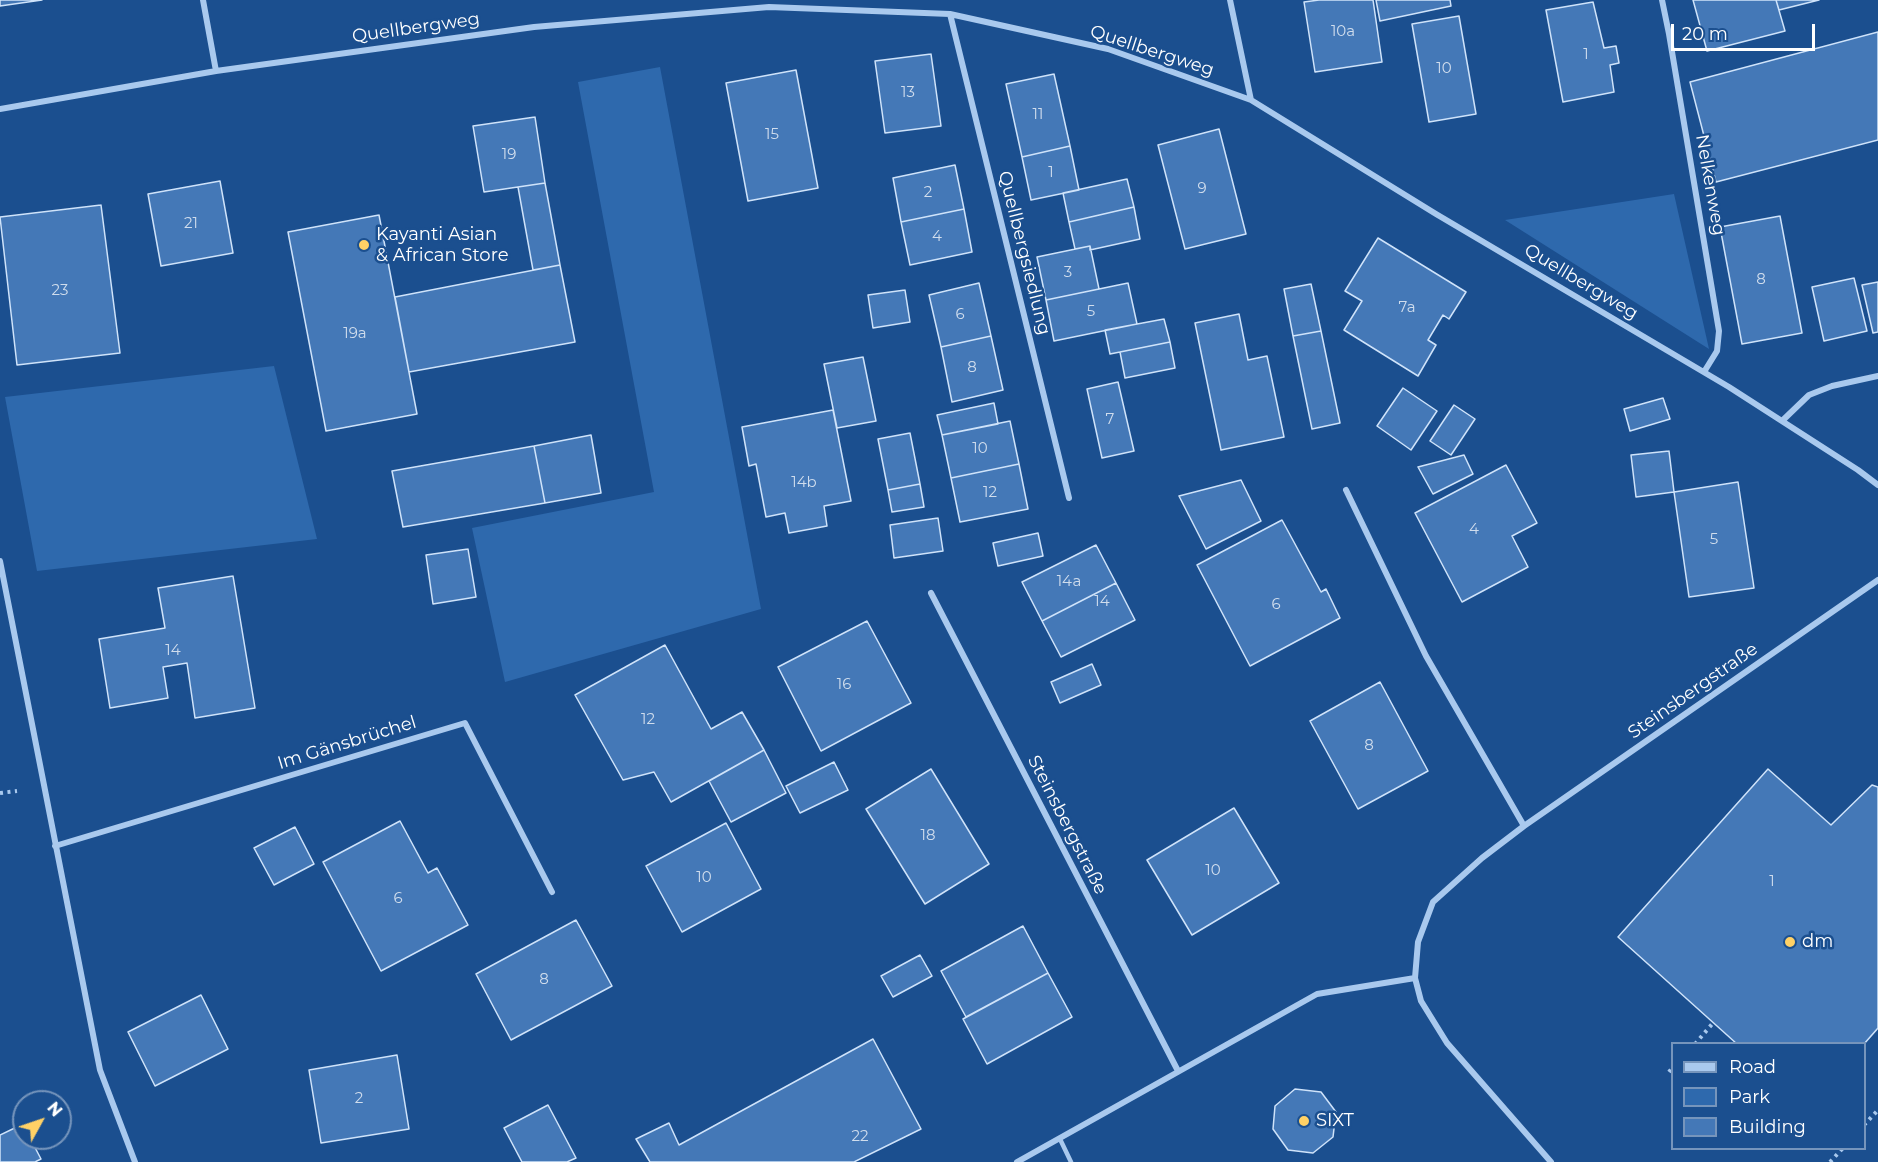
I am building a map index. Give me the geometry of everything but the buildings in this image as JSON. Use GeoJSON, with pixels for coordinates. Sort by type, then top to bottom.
{"type":"FeatureCollection","features":[{"type":"Feature","properties":{"kind":"street"},"geometry":{"type":"LineString","coordinates":[[203,0],[216,71]]}},
{"type":"Feature","properties":{"kind":"street"},"geometry":{"type":"LineString","coordinates":[[1230,0],[1251,100]]}},
{"type":"Feature","properties":{"kind":"street","name":"Nelkenweg"},"geometry":{"type":"LineString","coordinates":[[1662,0],[1719,331],[1717,351],[1704,372]]}},
{"type":"Feature","properties":{"kind":"street","name":"Quellbergweg"},"geometry":{"type":"LineString","coordinates":[[0,109],[216,71],[534,27],[768,4],[950,14],[1108,49],[1251,100],[1426,208],[1704,372],[1878,485]]}},
{"type":"Feature","properties":{"kind":"street","name":"Quellbergsiedlung"},"geometry":{"type":"LineString","coordinates":[[950,14],[1069,498]]}},
{"type":"Feature","properties":{"kind":"street"},"geometry":{"type":"LineString","coordinates":[[1782,421],[1809,395],[1832,386],[1878,376]]}},
{"type":"Feature","properties":{"kind":"street"},"geometry":{"type":"LineString","coordinates":[[1346,490],[1426,656],[1524,826]]}},
{"type":"Feature","properties":{"kind":"street"},"geometry":{"type":"LineString","coordinates":[[0,561],[100,1070],[135,1162]]}},
{"type":"Feature","properties":{"kind":"street","name":"Steinsbergstraße"},"geometry":{"type":"LineString","coordinates":[[1551,1162],[1447,1043],[1421,1001],[1415,978],[1418,942],[1433,902],[1482,858],[1524,826],[1878,580]]}},
{"type":"Feature","properties":{"kind":"street","name":"Steinsbergstraße"},"geometry":{"type":"LineString","coordinates":[[931,593],[1178,1071]]}},
{"type":"Feature","properties":{"kind":"street","name":"Im Gänsbrüchel"},"geometry":{"type":"LineString","coordinates":[[55,846],[465,723],[552,892]]}},
{"type":"Feature","properties":{"kind":"street"},"geometry":{"type":"LineString","coordinates":[[1017,1162],[1317,994],[1415,978]]}},
{"type":"Feature","properties":{"kind":"lane"},"geometry":{"type":"LineString","coordinates":[[1060,1139],[1071,1162]]}},
{"type":"Feature","properties":{"kind":"path"},"geometry":{"type":"LineString","coordinates":[[1697,1042],[1713,1023]]}},
{"type":"Feature","properties":{"kind":"path"},"geometry":{"type":"LineString","coordinates":[[1866,1123],[1878,1110]]}},
{"type":"Feature","properties":{"kind":"path"},"geometry":{"type":"LineString","coordinates":[[1830,1162],[1842,1150]]}},
{"type":"Feature","properties":{"kind":"green space"},"geometry":{"type":"Polygon","coordinates":[[[660,67],[761,609],[505,682],[472,528],[654,492],[578,82],[660,67]]]}},
{"type":"Feature","properties":{"kind":"green space"},"geometry":{"type":"Polygon","coordinates":[[[1674,194],[1709,349],[1505,220],[1674,194]]]}},
{"type":"Feature","properties":{"kind":"green space"},"geometry":{"type":"Polygon","coordinates":[[[274,366],[317,539],[37,571],[5,397],[274,366]]]}},
{"type":"Feature","properties":{"kind":"place","name":"Kayanti Asian & African Store"},"geometry":{"type":"Point","coordinates":[364,245]}},
{"type":"Feature","properties":{"kind":"place","name":"dm"},"geometry":{"type":"Point","coordinates":[1790,942]}},
{"type":"Feature","properties":{"kind":"place","name":"SIXT"},"geometry":{"type":"Point","coordinates":[1304,1121]}}]}
